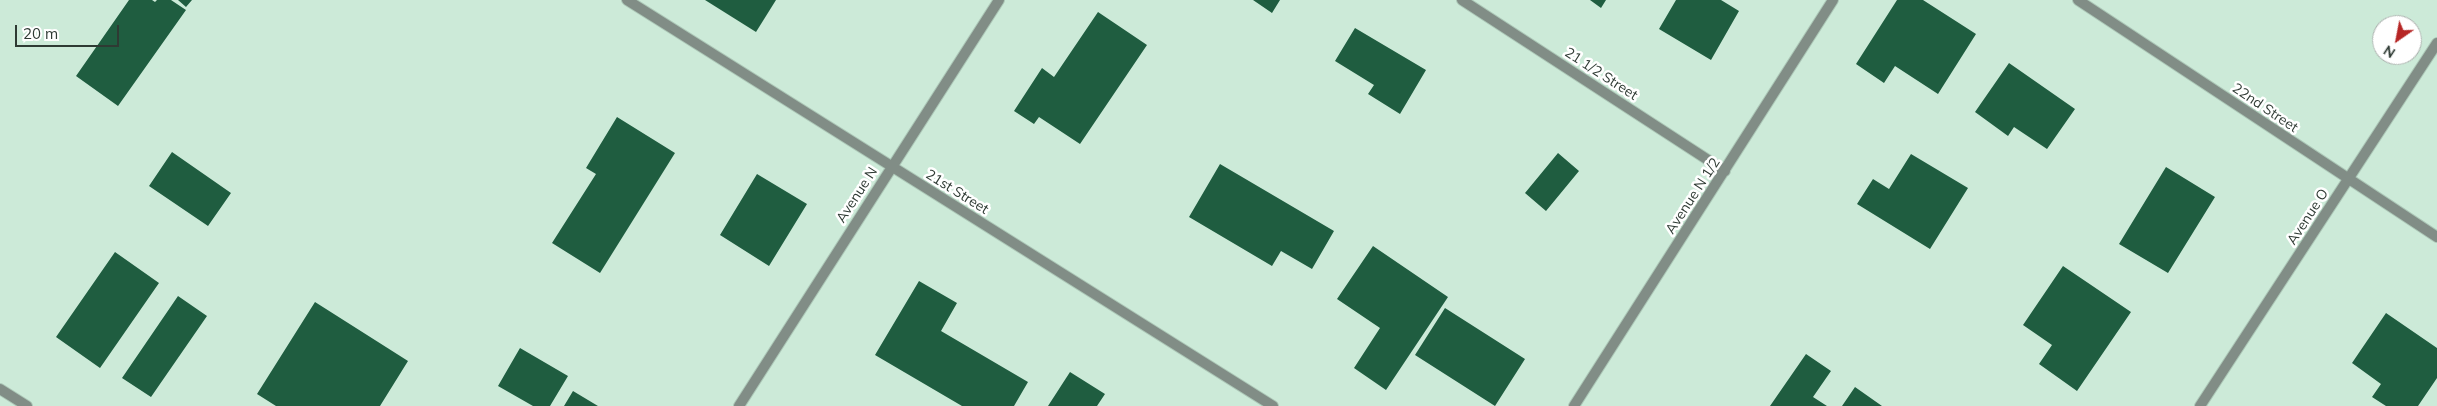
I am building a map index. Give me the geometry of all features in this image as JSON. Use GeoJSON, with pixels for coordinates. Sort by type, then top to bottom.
{"type":"FeatureCollection","features":[{"type":"Feature","properties":{"kind":"street","name":"21st Street"},"geometry":{"type":"LineString","coordinates":[[627,0],[1273,406]]}},
{"type":"Feature","properties":{"kind":"street","name":"Avenue N"},"geometry":{"type":"LineString","coordinates":[[739,406],[1000,0]]}},
{"type":"Feature","properties":{"kind":"street","name":"21 1/2 Street"},"geometry":{"type":"LineString","coordinates":[[1462,0],[1725,171]]}},
{"type":"Feature","properties":{"kind":"street","name":"Avenue N 1/2"},"geometry":{"type":"LineString","coordinates":[[1574,406],[1833,0]]}},
{"type":"Feature","properties":{"kind":"street","name":"22nd Street"},"geometry":{"type":"LineString","coordinates":[[2078,0],[2437,238]]}},
{"type":"Feature","properties":{"kind":"street","name":"Avenue O"},"geometry":{"type":"LineString","coordinates":[[2200,406],[2437,43]]}},
{"type":"Feature","properties":{"kind":"street"},"geometry":{"type":"LineString","coordinates":[[0,389],[26,406]]}},
{"type":"Feature","properties":{"kind":"building"},"geometry":{"type":"Polygon","coordinates":[[[129,0],[152,0],[155,2],[157,0],[171,0],[186,10],[118,106],[76,76],[129,0]]]}},
{"type":"Feature","properties":{"kind":"building"},"geometry":{"type":"Polygon","coordinates":[[[178,0],[192,0],[186,7],[178,0]]]}},
{"type":"Feature","properties":{"kind":"building"},"geometry":{"type":"Polygon","coordinates":[[[705,0],[776,0],[756,32],[705,0]]]}},
{"type":"Feature","properties":{"kind":"building"},"geometry":{"type":"Polygon","coordinates":[[[1253,0],[1280,0],[1272,13],[1253,0]]]}},
{"type":"Feature","properties":{"kind":"building"},"geometry":{"type":"Polygon","coordinates":[[[1590,0],[1606,0],[1601,8],[1590,0]]]}},
{"type":"Feature","properties":{"kind":"building"},"geometry":{"type":"Polygon","coordinates":[[[1676,0],[1721,0],[1739,11],[1711,60],[1659,29],[1676,0]]]}},
{"type":"Feature","properties":{"kind":"building"},"geometry":{"type":"Polygon","coordinates":[[[1897,0],[1923,0],[1976,34],[1938,94],[1895,66],[1884,83],[1856,64],[1897,0]]]}},
{"type":"Feature","properties":{"kind":"building"},"geometry":{"type":"Polygon","coordinates":[[[1098,12],[1147,45],[1080,144],[1039,117],[1034,124],[1014,111],[1042,68],[1054,77],[1098,12]]]}},
{"type":"Feature","properties":{"kind":"building"},"geometry":{"type":"Polygon","coordinates":[[[1355,28],[1426,70],[1400,114],[1368,94],[1374,85],[1335,61],[1355,28]]]}},
{"type":"Feature","properties":{"kind":"building"},"geometry":{"type":"Polygon","coordinates":[[[2009,63],[2075,109],[2047,149],[2014,127],[2008,136],[1975,112],[2009,63]]]}},
{"type":"Feature","properties":{"kind":"building"},"geometry":{"type":"Polygon","coordinates":[[[617,117],[675,153],[600,273],[552,243],[596,174],[586,168],[617,117]]]}},
{"type":"Feature","properties":{"kind":"building"},"geometry":{"type":"Polygon","coordinates":[[[172,152],[231,193],[208,226],[149,186],[172,152]]]}},
{"type":"Feature","properties":{"kind":"building"},"geometry":{"type":"Polygon","coordinates":[[[1558,153],[1579,171],[1546,211],[1525,193],[1558,153]]]}},
{"type":"Feature","properties":{"kind":"building"},"geometry":{"type":"Polygon","coordinates":[[[1911,154],[1968,188],[1930,249],[1857,204],[1873,179],[1889,189],[1911,154]]]}},
{"type":"Feature","properties":{"kind":"building"},"geometry":{"type":"Polygon","coordinates":[[[1220,164],[1334,231],[1312,269],[1281,251],[1272,266],[1189,217],[1220,164]]]}},
{"type":"Feature","properties":{"kind":"building"},"geometry":{"type":"Polygon","coordinates":[[[2166,167],[2215,197],[2168,273],[2119,244],[2166,167]]]}},
{"type":"Feature","properties":{"kind":"building"},"geometry":{"type":"Polygon","coordinates":[[[757,174],[807,204],[769,266],[720,235],[757,174]]]}},
{"type":"Feature","properties":{"kind":"building"},"geometry":{"type":"Polygon","coordinates":[[[1373,246],[1448,297],[1386,390],[1354,368],[1380,328],[1337,299],[1373,246]]]}},
{"type":"Feature","properties":{"kind":"building"},"geometry":{"type":"Polygon","coordinates":[[[115,252],[159,283],[100,368],[56,337],[115,252]]]}},
{"type":"Feature","properties":{"kind":"building"},"geometry":{"type":"Polygon","coordinates":[[[2063,266],[2131,312],[2077,391],[2039,364],[2052,345],[2023,325],[2063,266]]]}},
{"type":"Feature","properties":{"kind":"building"},"geometry":{"type":"Polygon","coordinates":[[[919,281],[957,303],[941,331],[1028,382],[1014,406],[962,406],[875,355],[919,281]]]}},
{"type":"Feature","properties":{"kind":"building"},"geometry":{"type":"Polygon","coordinates":[[[178,296],[207,316],[151,397],[122,378],[178,296]]]}},
{"type":"Feature","properties":{"kind":"building"},"geometry":{"type":"Polygon","coordinates":[[[315,302],[408,361],[380,406],[276,406],[257,394],[315,302]]]}},
{"type":"Feature","properties":{"kind":"building"},"geometry":{"type":"Polygon","coordinates":[[[1445,308],[1525,359],[1495,406],[1415,355],[1445,308]]]}},
{"type":"Feature","properties":{"kind":"building"},"geometry":{"type":"Polygon","coordinates":[[[2386,313],[2437,348],[2437,378],[2418,406],[2386,406],[2372,397],[2381,384],[2352,363],[2386,313]]]}},
{"type":"Feature","properties":{"kind":"building"},"geometry":{"type":"Polygon","coordinates":[[[520,348],[568,376],[550,406],[533,406],[498,386],[520,348]]]}},
{"type":"Feature","properties":{"kind":"building"},"geometry":{"type":"Polygon","coordinates":[[[1806,354],[1831,371],[1813,397],[1827,406],[1770,406],[1806,354]]]}},
{"type":"Feature","properties":{"kind":"building"},"geometry":{"type":"Polygon","coordinates":[[[1070,372],[1105,394],[1097,406],[1048,406],[1070,372]]]}},
{"type":"Feature","properties":{"kind":"building"},"geometry":{"type":"Polygon","coordinates":[[[1855,387],[1882,406],[1842,406],[1855,387]]]}},
{"type":"Feature","properties":{"kind":"building"},"geometry":{"type":"Polygon","coordinates":[[[573,391],[598,406],[564,406],[573,391]]]}}]}
